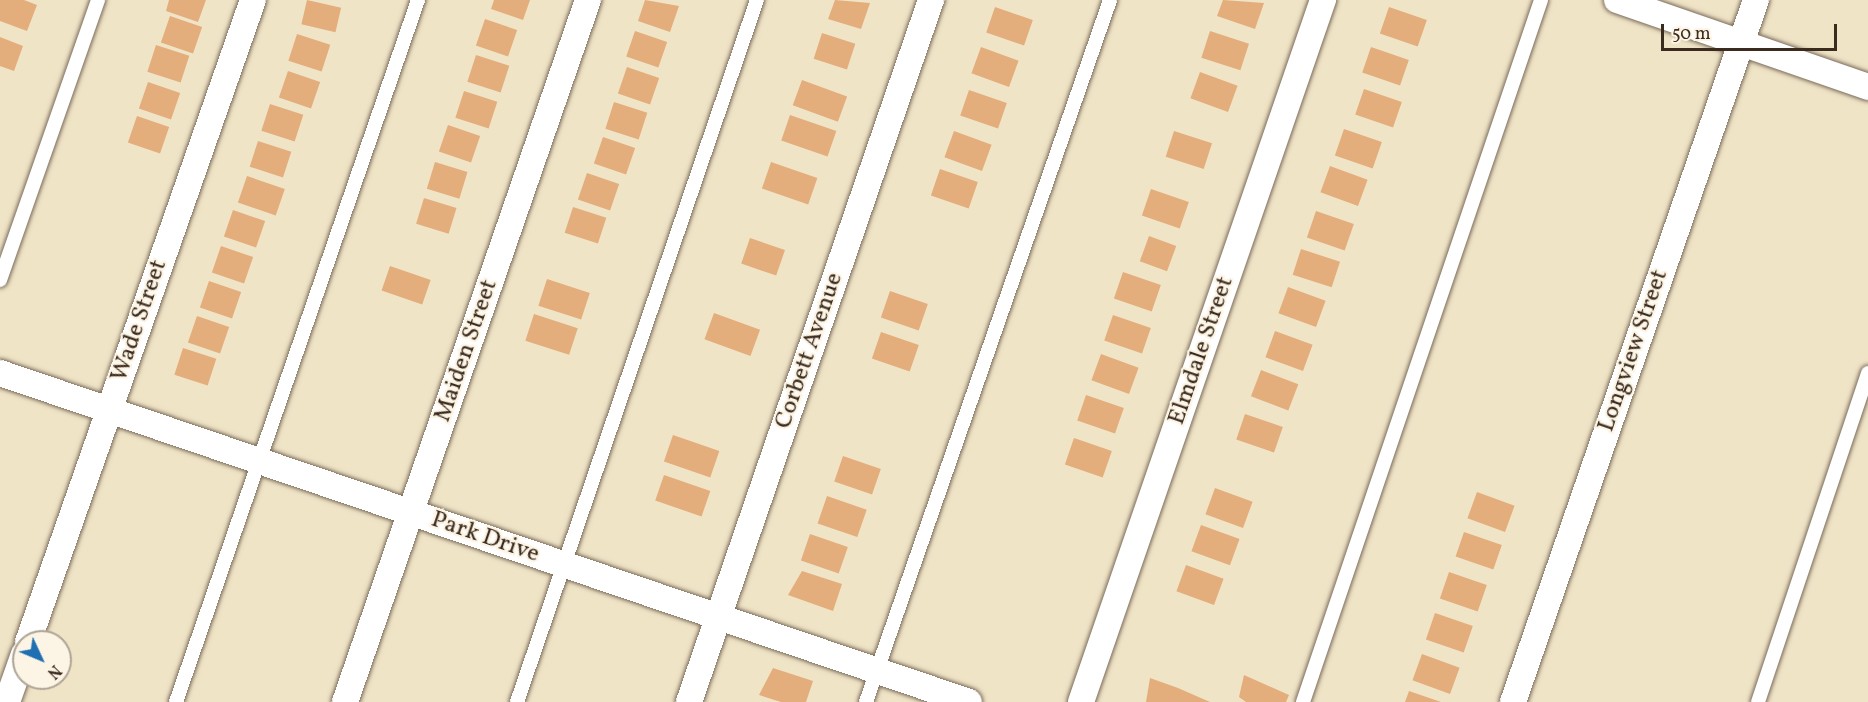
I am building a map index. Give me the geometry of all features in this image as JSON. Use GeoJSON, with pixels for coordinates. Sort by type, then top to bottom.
{"type":"FeatureCollection","features":[{"type":"Feature","properties":{"kind":"street","name":"Wade Street"},"geometry":{"type":"LineString","coordinates":[[32,630],[253,0]]}},
{"type":"Feature","properties":{"kind":"street","name":"Maiden Street"},"geometry":{"type":"LineString","coordinates":[[345,702],[588,0]]}},
{"type":"Feature","properties":{"kind":"street","name":"Corbett Avenue"},"geometry":{"type":"LineString","coordinates":[[689,702],[931,0]]}},
{"type":"Feature","properties":{"kind":"street","name":"Elmdale Street"},"geometry":{"type":"LineString","coordinates":[[1081,702],[1323,0]]}},
{"type":"Feature","properties":{"kind":"street"},"geometry":{"type":"LineString","coordinates":[[1617,0],[1868,87]]}},
{"type":"Feature","properties":{"kind":"street","name":"Longview Street"},"geometry":{"type":"LineString","coordinates":[[1513,702],[1756,0]]}},
{"type":"Feature","properties":{"kind":"street","name":"Park Drive"},"geometry":{"type":"LineString","coordinates":[[0,373],[969,702]]}},
{"type":"Feature","properties":{"kind":"lane"},"geometry":{"type":"LineString","coordinates":[[0,280],[99,0]]}},
{"type":"Feature","properties":{"kind":"lane"},"geometry":{"type":"LineString","coordinates":[[176,702],[418,0]]}},
{"type":"Feature","properties":{"kind":"lane"},"geometry":{"type":"LineString","coordinates":[[517,702],[566,565],[758,0]]}},
{"type":"Feature","properties":{"kind":"lane"},"geometry":{"type":"LineString","coordinates":[[866,702],[1110,0]]}},
{"type":"Feature","properties":{"kind":"lane"},"geometry":{"type":"LineString","coordinates":[[1303,702],[1541,0]]}},
{"type":"Feature","properties":{"kind":"lane"},"geometry":{"type":"LineString","coordinates":[[1758,702],[1868,373]]}},
{"type":"Feature","properties":{"kind":"building"},"geometry":{"type":"Polygon","coordinates":[[[0,0],[24,0],[37,5],[27,31],[0,21],[0,0]]]}},
{"type":"Feature","properties":{"kind":"building"},"geometry":{"type":"Polygon","coordinates":[[[169,0],[206,0],[198,22],[166,11],[169,0]]]}},
{"type":"Feature","properties":{"kind":"building"},"geometry":{"type":"Polygon","coordinates":[[[307,0],[341,8],[335,32],[301,24],[307,0]]]}},
{"type":"Feature","properties":{"kind":"building"},"geometry":{"type":"Polygon","coordinates":[[[494,0],[530,0],[523,20],[491,9],[494,0]]]}},
{"type":"Feature","properties":{"kind":"building"},"geometry":{"type":"Polygon","coordinates":[[[645,0],[679,6],[670,32],[638,21],[645,0]]]}},
{"type":"Feature","properties":{"kind":"building"},"geometry":{"type":"Polygon","coordinates":[[[835,0],[870,3],[861,29],[828,19],[835,0]]]}},
{"type":"Feature","properties":{"kind":"building"},"geometry":{"type":"Polygon","coordinates":[[[1223,0],[1264,3],[1255,29],[1217,16],[1223,0]]]}},
{"type":"Feature","properties":{"kind":"building"},"geometry":{"type":"Polygon","coordinates":[[[995,7],[1033,20],[1024,46],[986,33],[995,7]]]}},
{"type":"Feature","properties":{"kind":"building"},"geometry":{"type":"Polygon","coordinates":[[[1389,7],[1427,20],[1418,46],[1380,33],[1389,7]]]}},
{"type":"Feature","properties":{"kind":"building"},"geometry":{"type":"Polygon","coordinates":[[[170,16],[202,27],[193,54],[161,42],[170,16]]]}},
{"type":"Feature","properties":{"kind":"building"},"geometry":{"type":"Polygon","coordinates":[[[485,19],[517,30],[508,57],[476,45],[485,19]]]}},
{"type":"Feature","properties":{"kind":"building"},"geometry":{"type":"Polygon","coordinates":[[[635,31],[667,42],[658,68],[626,57],[635,31]]]}},
{"type":"Feature","properties":{"kind":"building"},"geometry":{"type":"Polygon","coordinates":[[[1210,31],[1249,44],[1240,70],[1201,58],[1210,31]]]}},
{"type":"Feature","properties":{"kind":"building"},"geometry":{"type":"Polygon","coordinates":[[[822,33],[855,44],[847,69],[814,59],[822,33]]]}},
{"type":"Feature","properties":{"kind":"building"},"geometry":{"type":"Polygon","coordinates":[[[297,34],[330,45],[322,71],[288,61],[297,34]]]}},
{"type":"Feature","properties":{"kind":"building"},"geometry":{"type":"Polygon","coordinates":[[[0,37],[23,46],[14,71],[0,66],[0,37]]]}},
{"type":"Feature","properties":{"kind":"building"},"geometry":{"type":"Polygon","coordinates":[[[156,45],[189,56],[181,82],[147,72],[156,45]]]}},
{"type":"Feature","properties":{"kind":"building"},"geometry":{"type":"Polygon","coordinates":[[[981,47],[1019,61],[1009,87],[971,73],[981,47]]]}},
{"type":"Feature","properties":{"kind":"building"},"geometry":{"type":"Polygon","coordinates":[[[1371,47],[1409,60],[1400,86],[1362,73],[1371,47]]]}},
{"type":"Feature","properties":{"kind":"building"},"geometry":{"type":"Polygon","coordinates":[[[476,55],[509,66],[501,92],[467,82],[476,55]]]}},
{"type":"Feature","properties":{"kind":"building"},"geometry":{"type":"Polygon","coordinates":[[[627,67],[659,78],[650,105],[618,93],[627,67]]]}},
{"type":"Feature","properties":{"kind":"building"},"geometry":{"type":"Polygon","coordinates":[[[288,71],[320,82],[311,109],[279,97],[288,71]]]}},
{"type":"Feature","properties":{"kind":"building"},"geometry":{"type":"Polygon","coordinates":[[[1200,72],[1238,86],[1228,112],[1190,98],[1200,72]]]}},
{"type":"Feature","properties":{"kind":"building"},"geometry":{"type":"Polygon","coordinates":[[[802,80],[847,96],[838,122],[793,105],[802,80]]]}},
{"type":"Feature","properties":{"kind":"building"},"geometry":{"type":"Polygon","coordinates":[[[148,82],[180,93],[171,120],[139,108],[148,82]]]}},
{"type":"Feature","properties":{"kind":"building"},"geometry":{"type":"Polygon","coordinates":[[[1364,89],[1402,102],[1393,128],[1355,115],[1364,89]]]}},
{"type":"Feature","properties":{"kind":"building"},"geometry":{"type":"Polygon","coordinates":[[[969,90],[1007,103],[998,129],[960,116],[969,90]]]}},
{"type":"Feature","properties":{"kind":"building"},"geometry":{"type":"Polygon","coordinates":[[[464,91],[497,102],[489,128],[455,118],[464,91]]]}},
{"type":"Feature","properties":{"kind":"building"},"geometry":{"type":"Polygon","coordinates":[[[614,102],[647,113],[639,139],[605,129],[614,102]]]}},
{"type":"Feature","properties":{"kind":"building"},"geometry":{"type":"Polygon","coordinates":[[[270,104],[303,115],[295,141],[261,131],[270,104]]]}},
{"type":"Feature","properties":{"kind":"building"},"geometry":{"type":"Polygon","coordinates":[[[790,115],[836,131],[828,156],[781,141],[790,115]]]}},
{"type":"Feature","properties":{"kind":"building"},"geometry":{"type":"Polygon","coordinates":[[[137,116],[169,127],[160,154],[128,142],[137,116]]]}},
{"type":"Feature","properties":{"kind":"building"},"geometry":{"type":"Polygon","coordinates":[[[448,125],[480,136],[471,163],[439,151],[448,125]]]}},
{"type":"Feature","properties":{"kind":"building"},"geometry":{"type":"Polygon","coordinates":[[[1344,129],[1382,142],[1373,168],[1335,155],[1344,129]]]}},
{"type":"Feature","properties":{"kind":"building"},"geometry":{"type":"Polygon","coordinates":[[[954,131],[992,145],[982,171],[944,157],[954,131]]]}},
{"type":"Feature","properties":{"kind":"building"},"geometry":{"type":"Polygon","coordinates":[[[1174,131],[1212,143],[1204,169],[1166,157],[1174,131]]]}},
{"type":"Feature","properties":{"kind":"building"},"geometry":{"type":"Polygon","coordinates":[[[603,137],[635,148],[626,175],[594,163],[603,137]]]}},
{"type":"Feature","properties":{"kind":"building"},"geometry":{"type":"Polygon","coordinates":[[[258,141],[291,152],[283,177],[250,167],[258,141]]]}},
{"type":"Feature","properties":{"kind":"building"},"geometry":{"type":"Polygon","coordinates":[[[435,162],[468,172],[459,199],[427,189],[435,162]]]}},
{"type":"Feature","properties":{"kind":"building"},"geometry":{"type":"Polygon","coordinates":[[[771,162],[817,178],[808,204],[762,188],[771,162]]]}},
{"type":"Feature","properties":{"kind":"building"},"geometry":{"type":"Polygon","coordinates":[[[1330,166],[1368,180],[1358,206],[1320,192],[1330,166]]]}},
{"type":"Feature","properties":{"kind":"building"},"geometry":{"type":"Polygon","coordinates":[[[940,169],[978,182],[969,208],[931,195],[940,169]]]}},
{"type":"Feature","properties":{"kind":"building"},"geometry":{"type":"Polygon","coordinates":[[[587,173],[619,184],[610,211],[578,199],[587,173]]]}},
{"type":"Feature","properties":{"kind":"building"},"geometry":{"type":"Polygon","coordinates":[[[247,176],[285,189],[276,215],[238,202],[247,176]]]}},
{"type":"Feature","properties":{"kind":"building"},"geometry":{"type":"Polygon","coordinates":[[[1151,189],[1189,202],[1180,228],[1142,215],[1151,189]]]}},
{"type":"Feature","properties":{"kind":"building"},"geometry":{"type":"Polygon","coordinates":[[[424,198],[457,208],[449,234],[416,224],[424,198]]]}},
{"type":"Feature","properties":{"kind":"building"},"geometry":{"type":"Polygon","coordinates":[[[573,207],[606,218],[598,243],[565,233],[573,207]]]}},
{"type":"Feature","properties":{"kind":"building"},"geometry":{"type":"Polygon","coordinates":[[[233,210],[265,221],[256,248],[224,236],[233,210]]]}},
{"type":"Feature","properties":{"kind":"building"},"geometry":{"type":"Polygon","coordinates":[[[1316,211],[1354,224],[1345,250],[1307,237],[1316,211]]]}},
{"type":"Feature","properties":{"kind":"building"},"geometry":{"type":"Polygon","coordinates":[[[1149,236],[1176,246],[1167,271],[1140,261],[1149,236]]]}},
{"type":"Feature","properties":{"kind":"building"},"geometry":{"type":"Polygon","coordinates":[[[750,238],[785,250],[776,276],[741,264],[750,238]]]}},
{"type":"Feature","properties":{"kind":"building"},"geometry":{"type":"Polygon","coordinates":[[[221,246],[253,257],[244,284],[212,272],[221,246]]]}},
{"type":"Feature","properties":{"kind":"building"},"geometry":{"type":"Polygon","coordinates":[[[1301,249],[1340,262],[1332,287],[1293,275],[1301,249]]]}},
{"type":"Feature","properties":{"kind":"building"},"geometry":{"type":"Polygon","coordinates":[[[390,266],[431,280],[422,305],[382,291],[390,266]]]}},
{"type":"Feature","properties":{"kind":"building"},"geometry":{"type":"Polygon","coordinates":[[[1123,272],[1161,285],[1152,311],[1114,298],[1123,272]]]}},
{"type":"Feature","properties":{"kind":"building"},"geometry":{"type":"Polygon","coordinates":[[[547,279],[590,293],[581,320],[538,306],[547,279]]]}},
{"type":"Feature","properties":{"kind":"building"},"geometry":{"type":"Polygon","coordinates":[[[209,281],[241,292],[232,319],[200,307],[209,281]]]}},
{"type":"Feature","properties":{"kind":"building"},"geometry":{"type":"Polygon","coordinates":[[[1288,287],[1326,301],[1316,327],[1278,313],[1288,287]]]}},
{"type":"Feature","properties":{"kind":"building"},"geometry":{"type":"Polygon","coordinates":[[[890,291],[928,304],[919,330],[881,317],[890,291]]]}},
{"type":"Feature","properties":{"kind":"building"},"geometry":{"type":"Polygon","coordinates":[[[714,313],[760,330],[750,356],[704,339],[714,313]]]}},
{"type":"Feature","properties":{"kind":"building"},"geometry":{"type":"Polygon","coordinates":[[[534,314],[578,328],[569,355],[525,341],[534,314]]]}},
{"type":"Feature","properties":{"kind":"building"},"geometry":{"type":"Polygon","coordinates":[[[1113,315],[1151,328],[1142,354],[1104,341],[1113,315]]]}},
{"type":"Feature","properties":{"kind":"building"},"geometry":{"type":"Polygon","coordinates":[[[197,316],[229,327],[220,354],[188,342],[197,316]]]}},
{"type":"Feature","properties":{"kind":"building"},"geometry":{"type":"Polygon","coordinates":[[[1275,331],[1313,345],[1303,371],[1265,357],[1275,331]]]}},
{"type":"Feature","properties":{"kind":"building"},"geometry":{"type":"Polygon","coordinates":[[[881,332],[919,345],[910,371],[872,358],[881,332]]]}},
{"type":"Feature","properties":{"kind":"building"},"geometry":{"type":"Polygon","coordinates":[[[183,348],[216,359],[208,385],[174,375],[183,348]]]}},
{"type":"Feature","properties":{"kind":"building"},"geometry":{"type":"Polygon","coordinates":[[[1101,354],[1139,368],[1129,394],[1091,380],[1101,354]]]}},
{"type":"Feature","properties":{"kind":"building"},"geometry":{"type":"Polygon","coordinates":[[[1261,370],[1298,384],[1288,410],[1251,396],[1261,370]]]}},
{"type":"Feature","properties":{"kind":"building"},"geometry":{"type":"Polygon","coordinates":[[[1086,395],[1124,408],[1115,434],[1077,421],[1086,395]]]}},
{"type":"Feature","properties":{"kind":"building"},"geometry":{"type":"Polygon","coordinates":[[[1245,414],[1283,427],[1274,453],[1236,440],[1245,414]]]}},
{"type":"Feature","properties":{"kind":"building"},"geometry":{"type":"Polygon","coordinates":[[[673,435],[719,451],[710,477],[664,461],[673,435]]]}},
{"type":"Feature","properties":{"kind":"building"},"geometry":{"type":"Polygon","coordinates":[[[1074,438],[1112,451],[1103,477],[1065,464],[1074,438]]]}},
{"type":"Feature","properties":{"kind":"building"},"geometry":{"type":"Polygon","coordinates":[[[843,456],[881,469],[872,495],[834,482],[843,456]]]}},
{"type":"Feature","properties":{"kind":"building"},"geometry":{"type":"Polygon","coordinates":[[[664,475],[710,491],[702,516],[655,501],[664,475]]]}},
{"type":"Feature","properties":{"kind":"building"},"geometry":{"type":"Polygon","coordinates":[[[1215,488],[1253,502],[1243,528],[1205,514],[1215,488]]]}},
{"type":"Feature","properties":{"kind":"building"},"geometry":{"type":"Polygon","coordinates":[[[1477,492],[1515,506],[1505,532],[1467,518],[1477,492]]]}},
{"type":"Feature","properties":{"kind":"building"},"geometry":{"type":"Polygon","coordinates":[[[827,496],[867,510],[857,537],[818,523],[827,496]]]}},
{"type":"Feature","properties":{"kind":"building"},"geometry":{"type":"Polygon","coordinates":[[[1201,525],[1240,539],[1230,565],[1191,551],[1201,525]]]}},
{"type":"Feature","properties":{"kind":"building"},"geometry":{"type":"Polygon","coordinates":[[[1464,532],[1502,545],[1493,570],[1456,557],[1464,532]]]}},
{"type":"Feature","properties":{"kind":"building"},"geometry":{"type":"Polygon","coordinates":[[[810,534],[848,547],[839,573],[801,560],[810,534]]]}},
{"type":"Feature","properties":{"kind":"building"},"geometry":{"type":"Polygon","coordinates":[[[1186,565],[1224,579],[1214,605],[1176,591],[1186,565]]]}},
{"type":"Feature","properties":{"kind":"building"},"geometry":{"type":"Polygon","coordinates":[[[802,571],[842,584],[833,611],[788,595],[802,571]]]}},
{"type":"Feature","properties":{"kind":"building"},"geometry":{"type":"Polygon","coordinates":[[[1449,572],[1487,585],[1478,611],[1440,598],[1449,572]]]}},
{"type":"Feature","properties":{"kind":"building"},"geometry":{"type":"Polygon","coordinates":[[[1435,613],[1473,626],[1464,652],[1426,639],[1435,613]]]}},
{"type":"Feature","properties":{"kind":"building"},"geometry":{"type":"Polygon","coordinates":[[[1422,654],[1460,668],[1450,694],[1412,680],[1422,654]]]}},
{"type":"Feature","properties":{"kind":"building"},"geometry":{"type":"Polygon","coordinates":[[[773,668],[813,681],[806,702],[781,702],[759,695],[773,668]]]}},
{"type":"Feature","properties":{"kind":"building"},"geometry":{"type":"Polygon","coordinates":[[[1244,675],[1289,695],[1286,702],[1246,702],[1239,697],[1244,675]]]}},
{"type":"Feature","properties":{"kind":"building"},"geometry":{"type":"Polygon","coordinates":[[[1150,678],[1178,688],[1210,702],[1146,702],[1150,678]]]}},
{"type":"Feature","properties":{"kind":"building"},"geometry":{"type":"Polygon","coordinates":[[[1409,691],[1441,702],[1405,702],[1409,691]]]}}]}
